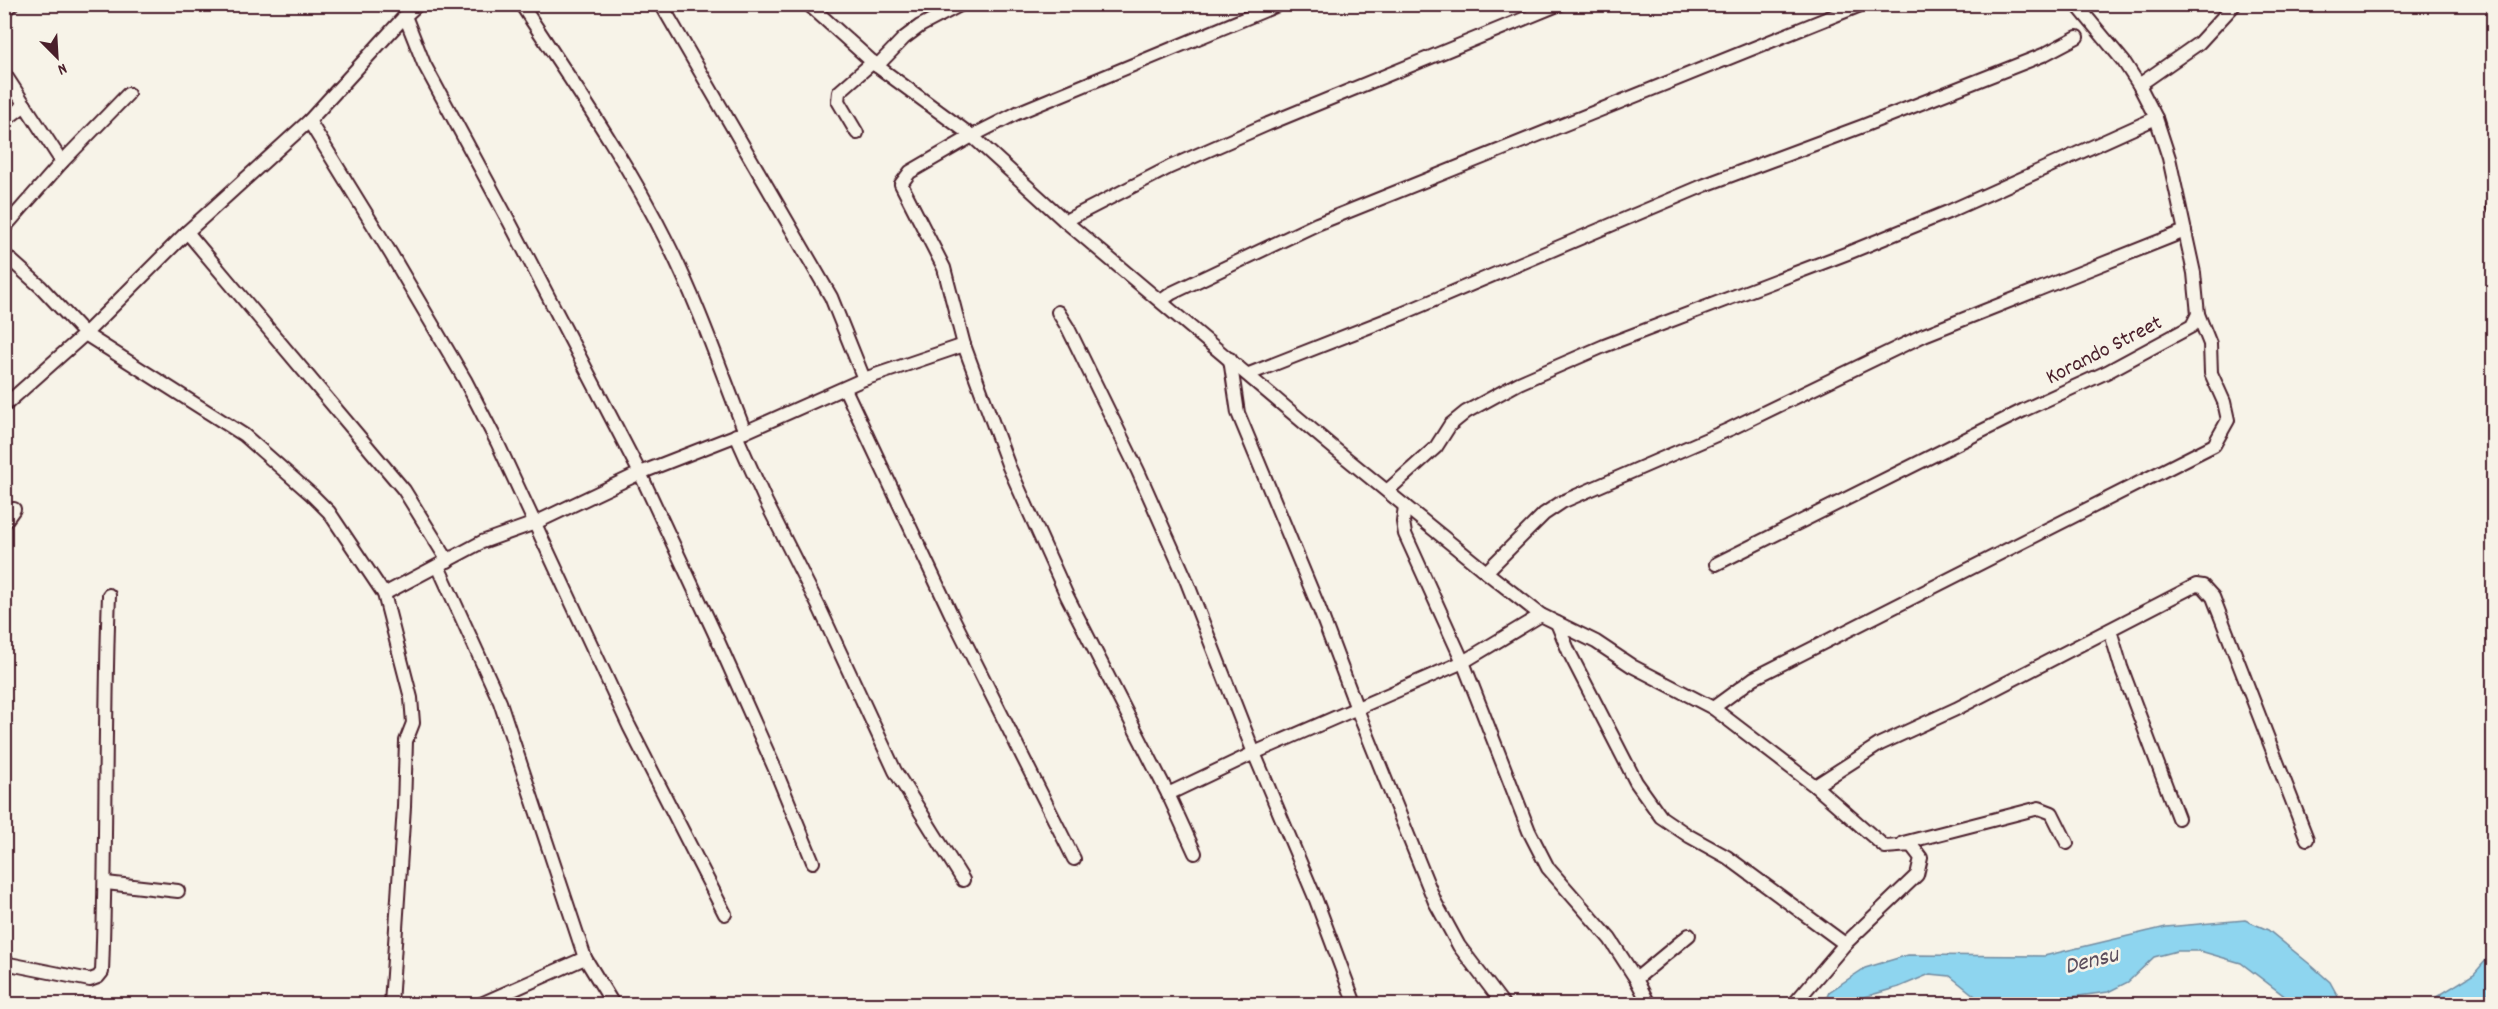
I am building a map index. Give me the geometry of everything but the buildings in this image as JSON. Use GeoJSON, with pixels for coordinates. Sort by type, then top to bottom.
{"type":"FeatureCollection","features":[{"type":"Feature","properties":{"kind":"street"},"geometry":{"type":"LineString","coordinates":[[4,11],[12,4]]}},
{"type":"Feature","properties":{"kind":"street"},"geometry":{"type":"LineString","coordinates":[[4,406],[85,334],[187,232],[309,121],[418,4]]}},
{"type":"Feature","properties":{"kind":"street"},"geometry":{"type":"LineString","coordinates":[[521,4],[595,116],[647,202],[688,286],[766,502],[820,609],[890,761],[963,880]]}},
{"type":"Feature","properties":{"kind":"street"},"geometry":{"type":"LineString","coordinates":[[661,4],[831,297],[864,379]]}},
{"type":"Feature","properties":{"kind":"street"},"geometry":{"type":"LineString","coordinates":[[808,4],[875,64],[972,136],[1065,221],[1249,374],[1335,449],[1541,615],[1596,642],[1632,666],[1713,708],[1815,786],[1885,848],[1911,845],[1921,858],[1917,876],[1845,944],[1794,1005]]}},
{"type":"Feature","properties":{"kind":"street"},"geometry":{"type":"LineString","coordinates":[[857,133],[838,101],[839,92],[920,26],[962,4]]}},
{"type":"Feature","properties":{"kind":"street"},"geometry":{"type":"LineString","coordinates":[[1195,853],[1168,794],[1067,596],[1014,478],[964,345],[944,268],[901,184],[910,172],[1017,113],[1280,4]]}},
{"type":"Feature","properties":{"kind":"street"},"geometry":{"type":"LineString","coordinates":[[1065,221],[1170,167],[1268,124],[1560,4]]}},
{"type":"Feature","properties":{"kind":"street"},"geometry":{"type":"LineString","coordinates":[[1161,301],[1172,292],[1317,224],[1863,4]]}},
{"type":"Feature","properties":{"kind":"street"},"geometry":{"type":"LineString","coordinates":[[2139,85],[2199,43],[2235,4]]}},
{"type":"Feature","properties":{"kind":"street"},"geometry":{"type":"LineString","coordinates":[[1713,708],[1754,678],[2214,444],[2228,420],[2224,402],[2211,373],[2210,344],[2198,315],[2194,273],[2169,158],[2156,118],[2124,62],[2081,7]]}},
{"type":"Feature","properties":{"kind":"street"},"geometry":{"type":"LineString","coordinates":[[405,16],[424,64],[640,473],[775,769],[813,862]]}},
{"type":"Feature","properties":{"kind":"street"},"geometry":{"type":"LineString","coordinates":[[1249,374],[1399,315],[1705,185],[2043,56],[2077,37]]}},
{"type":"Feature","properties":{"kind":"street"},"geometry":{"type":"LineString","coordinates":[[4,73],[62,162]]}},
{"type":"Feature","properties":{"kind":"street"},"geometry":{"type":"LineString","coordinates":[[4,228],[62,162],[128,94]]}},
{"type":"Feature","properties":{"kind":"street"},"geometry":{"type":"LineString","coordinates":[[4,121],[25,105]]}},
{"type":"Feature","properties":{"kind":"street"},"geometry":{"type":"LineString","coordinates":[[1387,491],[1436,447],[1450,425],[1466,412],[1519,383],[1604,346],[1848,253],[1948,212],[2156,118]]}},
{"type":"Feature","properties":{"kind":"street"},"geometry":{"type":"LineString","coordinates":[[309,121],[465,380],[510,468],[630,726],[725,914]]}},
{"type":"Feature","properties":{"kind":"street"},"geometry":{"type":"LineString","coordinates":[[1486,572],[1544,514],[1562,502],[1730,429],[1924,335],[2184,231]]}},
{"type":"Feature","properties":{"kind":"street"},"geometry":{"type":"LineString","coordinates":[[187,232],[404,490],[443,563],[501,702],[585,958],[613,1005]]}},
{"type":"Feature","properties":{"kind":"street"},"geometry":{"type":"LineString","coordinates":[[4,254],[42,287],[85,334],[244,435],[329,512],[384,594],[411,698],[413,723],[406,741],[391,1005]]}},
{"type":"Feature","properties":{"kind":"street"},"geometry":{"type":"LineString","coordinates":[[1058,312],[1143,481],[1185,577],[1254,753],[1317,900],[1355,1005]]}},
{"type":"Feature","properties":{"kind":"street","name":"Korando Street"},"geometry":{"type":"LineString","coordinates":[[1716,564],[2024,410],[2107,372],[2192,326],[2198,315]]}},
{"type":"Feature","properties":{"kind":"street"},"geometry":{"type":"LineString","coordinates":[[384,594],[482,542],[535,523],[640,473],[741,433],[864,379],[964,345]]}},
{"type":"Feature","properties":{"kind":"street"},"geometry":{"type":"LineString","coordinates":[[1230,359],[1238,413],[1319,608],[1435,902],[1459,946],[1503,1005]]}},
{"type":"Feature","properties":{"kind":"street"},"geometry":{"type":"LineString","coordinates":[[845,388],[952,616],[1074,859]]}},
{"type":"Feature","properties":{"kind":"street"},"geometry":{"type":"LineString","coordinates":[[1405,506],[1403,522],[1405,534],[1463,662],[1521,816],[1548,868],[1610,939],[1636,979],[1649,1005]]}},
{"type":"Feature","properties":{"kind":"street"},"geometry":{"type":"LineString","coordinates":[[4,523],[14,509]]}},
{"type":"Feature","properties":{"kind":"street"},"geometry":{"type":"LineString","coordinates":[[1815,786],[1880,744],[1956,709],[2196,585],[2206,587],[2213,597],[2307,839]]}},
{"type":"Feature","properties":{"kind":"street"},"geometry":{"type":"LineString","coordinates":[[4,963],[90,980],[98,977],[102,972],[109,595]]}},
{"type":"Feature","properties":{"kind":"street"},"geometry":{"type":"LineString","coordinates":[[1168,794],[1254,753],[1463,662],[1541,615]]}},
{"type":"Feature","properties":{"kind":"street"},"geometry":{"type":"LineString","coordinates":[[1557,623],[1569,652],[1636,782],[1661,817],[1727,857],[1845,944]]}},
{"type":"Feature","properties":{"kind":"street"},"geometry":{"type":"LineString","coordinates":[[2110,630],[2121,668],[2178,818]]}},
{"type":"Feature","properties":{"kind":"street"},"geometry":{"type":"LineString","coordinates":[[1885,848],[2039,808],[2052,813],[2067,843]]}},
{"type":"Feature","properties":{"kind":"street"},"geometry":{"type":"LineString","coordinates":[[105,882],[178,891]]}},
{"type":"Feature","properties":{"kind":"street"},"geometry":{"type":"LineString","coordinates":[[1636,979],[1689,935]]}},
{"type":"Feature","properties":{"kind":"street"},"geometry":{"type":"LineString","coordinates":[[482,1005],[585,958]]}},
{"type":"Feature","properties":{"kind":"water","name":"Densu"},"geometry":{"type":"Polygon","coordinates":[[[2245,920],[2268,930],[2312,966],[2330,982],[2342,1004],[2295,1004],[2241,963],[2200,951],[2177,951],[2154,957],[2128,982],[2108,992],[2027,1003],[1980,1000],[1950,976],[1930,974],[1899,987],[1864,997],[1854,1004],[1824,1004],[1829,992],[1865,968],[1908,955],[2044,956],[2166,927],[2245,920]]]}},
{"type":"Feature","properties":{"kind":"water"},"geometry":{"type":"Polygon","coordinates":[[[2493,952],[2493,990],[2477,1004],[2425,1004],[2474,974],[2493,952]]]}}]}
